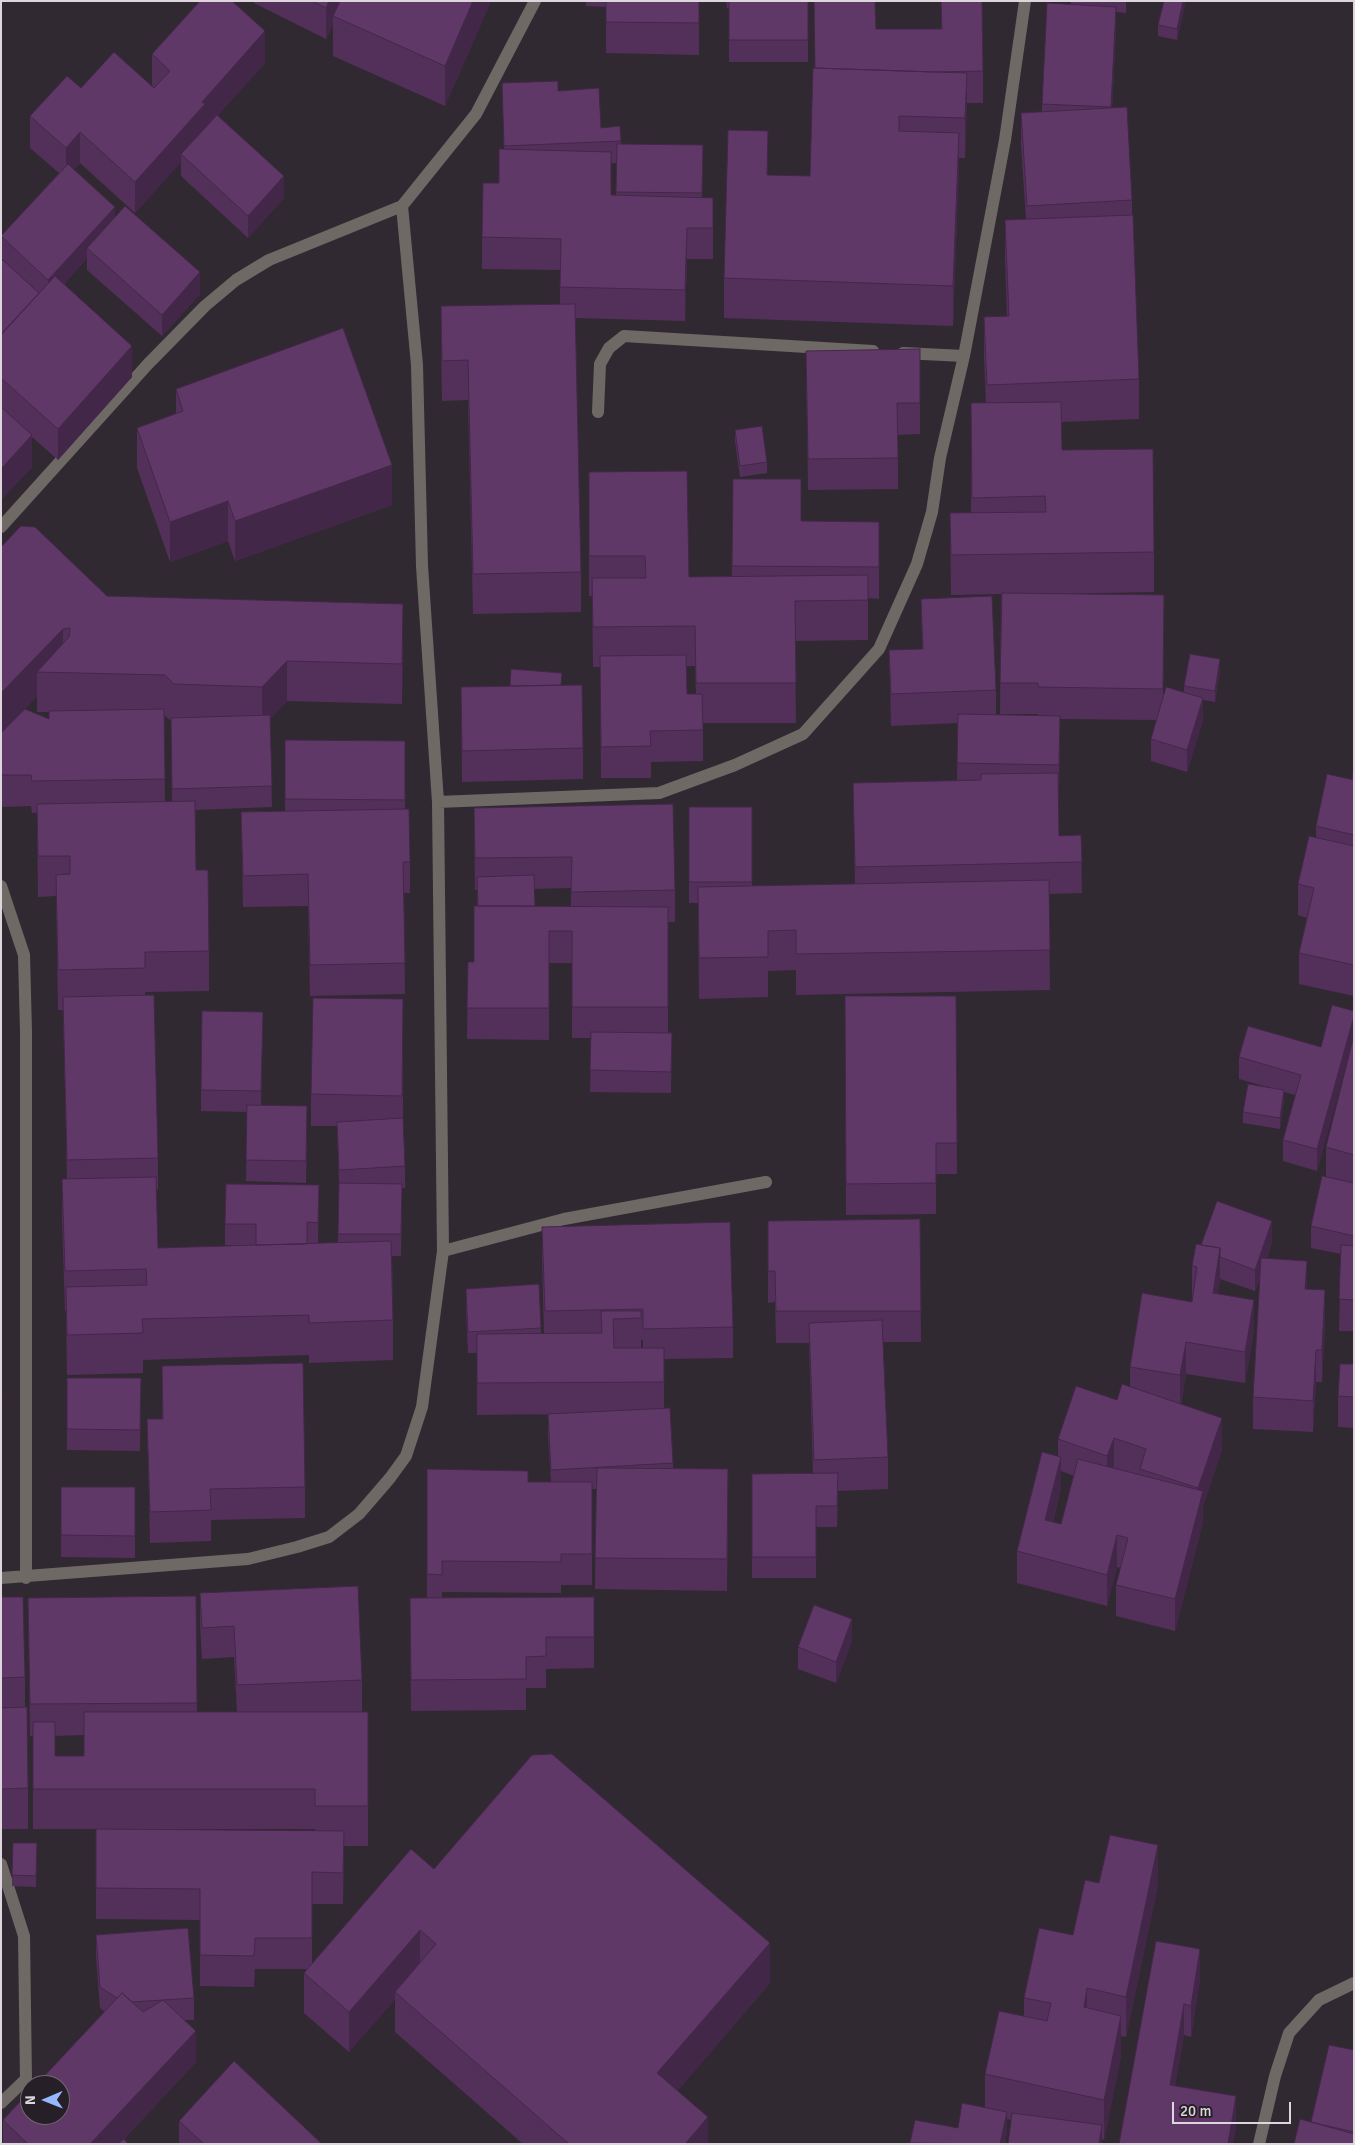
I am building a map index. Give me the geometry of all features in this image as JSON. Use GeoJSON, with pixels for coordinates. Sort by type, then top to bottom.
{"type":"FeatureCollection","features":[{"type":"Feature","properties":{"kind":"street"},"geometry":{"type":"LineString","coordinates":[[1,527],[148,364],[205,306],[236,280],[270,260],[402,206],[476,114],[534,1]]}},
{"type":"Feature","properties":{"kind":"street"},"geometry":{"type":"LineString","coordinates":[[438,802],[659,793],[735,765],[803,734],[879,649],[918,564],[932,512],[940,458],[964,356],[1005,140],[1025,1]]}},
{"type":"Feature","properties":{"kind":"street"},"geometry":{"type":"LineString","coordinates":[[1,1578],[26,1578],[248,1559],[297,1548],[329,1536],[359,1514],[406,1456],[422,1407],[443,1251],[438,802],[422,566],[417,365],[402,206]]}},
{"type":"Feature","properties":{"kind":"street"},"geometry":{"type":"LineString","coordinates":[[598,412],[600,364],[609,348],[624,336],[964,356]]}},
{"type":"Feature","properties":{"kind":"street"},"geometry":{"type":"LineString","coordinates":[[1,886],[24,955],[26,1032],[26,1578]]}},
{"type":"Feature","properties":{"kind":"street"},"geometry":{"type":"LineString","coordinates":[[443,1251],[564,1219],[766,1182]]}},
{"type":"Feature","properties":{"kind":"street"},"geometry":{"type":"LineString","coordinates":[[1,1864],[24,1936],[26,2078],[1,2103]]}},
{"type":"Feature","properties":{"kind":"street"},"geometry":{"type":"LineString","coordinates":[[1259,2144],[1275,2076],[1289,2033],[1318,2000],[1354,1983]]}},
{"type":"Feature","properties":{"kind":"building"},"geometry":{"type":"Polygon","coordinates":[[[200,1],[232,1],[265,31],[202,102],[205,104],[135,182],[80,132],[66,148],[30,116],[67,76],[81,88],[114,52],[154,88],[170,71],[152,54],[200,1]]]}},
{"type":"Feature","properties":{"kind":"building"},"geometry":{"type":"Polygon","coordinates":[[[312,1],[329,1],[326,8],[312,1]]]}},
{"type":"Feature","properties":{"kind":"building"},"geometry":{"type":"Polygon","coordinates":[[[340,1],[473,1],[445,66],[333,16],[340,1]]]}},
{"type":"Feature","properties":{"kind":"building"},"geometry":{"type":"Polygon","coordinates":[[[606,1],[699,1],[699,23],[606,22],[606,1]]]}},
{"type":"Feature","properties":{"kind":"building"},"geometry":{"type":"Polygon","coordinates":[[[729,1],[808,1],[808,40],[729,40],[729,1]]]}},
{"type":"Feature","properties":{"kind":"building"},"geometry":{"type":"Polygon","coordinates":[[[814,1],[875,1],[876,29],[942,29],[941,1],[982,1],[983,71],[933,72],[815,68],[814,1]]]}},
{"type":"Feature","properties":{"kind":"building"},"geometry":{"type":"Polygon","coordinates":[[[1164,1],[1183,1],[1177,29],[1158,25],[1164,1]]]}},
{"type":"Feature","properties":{"kind":"building"},"geometry":{"type":"Polygon","coordinates":[[[1047,3],[1116,7],[1111,107],[1042,104],[1047,3]]]}},
{"type":"Feature","properties":{"kind":"building"},"geometry":{"type":"Polygon","coordinates":[[[813,68],[967,73],[965,118],[899,116],[899,131],[959,133],[953,286],[724,278],[728,130],[768,131],[767,175],[810,176],[813,68]]]}},
{"type":"Feature","properties":{"kind":"building"},"geometry":{"type":"Polygon","coordinates":[[[558,81],[558,91],[599,88],[601,128],[620,126],[621,141],[504,146],[502,83],[558,81]]]}},
{"type":"Feature","properties":{"kind":"building"},"geometry":{"type":"Polygon","coordinates":[[[1127,107],[1132,200],[1027,206],[1021,113],[1127,107]]]}},
{"type":"Feature","properties":{"kind":"building"},"geometry":{"type":"Polygon","coordinates":[[[217,115],[284,176],[248,216],[181,154],[217,115]]]}},
{"type":"Feature","properties":{"kind":"building"},"geometry":{"type":"Polygon","coordinates":[[[617,144],[703,145],[702,193],[616,192],[617,144]]]}},
{"type":"Feature","properties":{"kind":"building"},"geometry":{"type":"Polygon","coordinates":[[[499,149],[611,152],[611,195],[713,198],[713,228],[687,228],[685,290],[560,287],[561,239],[482,237],[483,183],[499,183],[499,149]]]}},
{"type":"Feature","properties":{"kind":"building"},"geometry":{"type":"Polygon","coordinates":[[[68,164],[115,207],[48,280],[1,236],[68,164]]]}},
{"type":"Feature","properties":{"kind":"building"},"geometry":{"type":"Polygon","coordinates":[[[125,206],[200,272],[162,315],[87,248],[125,206]]]}},
{"type":"Feature","properties":{"kind":"building"},"geometry":{"type":"Polygon","coordinates":[[[1133,215],[1139,379],[987,385],[984,317],[1009,316],[1005,220],[1133,215]]]}},
{"type":"Feature","properties":{"kind":"building"},"geometry":{"type":"Polygon","coordinates":[[[3,260],[39,293],[1,334],[1,261],[3,260]]]}},
{"type":"Feature","properties":{"kind":"building"},"geometry":{"type":"Polygon","coordinates":[[[55,276],[132,346],[58,429],[1,378],[1,335],[55,276]]]}},
{"type":"Feature","properties":{"kind":"building"},"geometry":{"type":"Polygon","coordinates":[[[575,304],[581,572],[473,574],[468,360],[442,361],[441,306],[575,304]]]}},
{"type":"Feature","properties":{"kind":"building"},"geometry":{"type":"Polygon","coordinates":[[[343,328],[392,465],[235,521],[228,501],[170,522],[137,428],[183,411],[176,389],[343,328]]]}},
{"type":"Feature","properties":{"kind":"building"},"geometry":{"type":"Polygon","coordinates":[[[920,349],[920,403],[897,403],[898,458],[808,459],[806,351],[920,349]]]}},
{"type":"Feature","properties":{"kind":"building"},"geometry":{"type":"Polygon","coordinates":[[[1061,402],[1062,450],[1153,449],[1154,552],[951,555],[950,513],[1046,512],[1045,496],[972,498],[971,403],[1061,402]]]}},
{"type":"Feature","properties":{"kind":"building"},"geometry":{"type":"Polygon","coordinates":[[[1,407],[32,435],[1,469],[1,407]]]}},
{"type":"Feature","properties":{"kind":"building"},"geometry":{"type":"Polygon","coordinates":[[[762,426],[767,462],[740,466],[735,430],[762,426]]]}},
{"type":"Feature","properties":{"kind":"building"},"geometry":{"type":"Polygon","coordinates":[[[687,471],[689,577],[868,575],[868,600],[795,601],[796,683],[696,683],[695,626],[593,627],[592,578],[646,578],[645,556],[589,556],[589,472],[687,471]]]}},
{"type":"Feature","properties":{"kind":"building"},"geometry":{"type":"Polygon","coordinates":[[[733,479],[801,479],[801,521],[879,522],[879,567],[732,566],[733,479]]]}},
{"type":"Feature","properties":{"kind":"building"},"geometry":{"type":"Polygon","coordinates":[[[21,526],[35,527],[107,596],[403,604],[402,664],[287,661],[262,687],[174,684],[165,675],[37,672],[69,637],[70,628],[63,629],[1,693],[1,547],[21,526]]]}},
{"type":"Feature","properties":{"kind":"building"},"geometry":{"type":"Polygon","coordinates":[[[1002,593],[1164,595],[1163,689],[1038,687],[1038,683],[1000,683],[1002,593]]]}},
{"type":"Feature","properties":{"kind":"building"},"geometry":{"type":"Polygon","coordinates":[[[992,596],[996,690],[891,694],[889,650],[923,649],[921,599],[992,596]]]}},
{"type":"Feature","properties":{"kind":"building"},"geometry":{"type":"Polygon","coordinates":[[[1190,654],[1220,659],[1215,691],[1184,686],[1190,654]]]}},
{"type":"Feature","properties":{"kind":"building"},"geometry":{"type":"Polygon","coordinates":[[[686,655],[687,694],[702,694],[703,730],[650,731],[651,746],[601,747],[600,656],[686,655]]]}},
{"type":"Feature","properties":{"kind":"building"},"geometry":{"type":"Polygon","coordinates":[[[511,669],[562,673],[561,685],[510,686],[511,669]]]}},
{"type":"Feature","properties":{"kind":"building"},"geometry":{"type":"Polygon","coordinates":[[[582,685],[583,748],[462,751],[461,687],[582,685]]]}},
{"type":"Feature","properties":{"kind":"building"},"geometry":{"type":"Polygon","coordinates":[[[1166,687],[1203,698],[1187,750],[1151,739],[1166,687]]]}},
{"type":"Feature","properties":{"kind":"building"},"geometry":{"type":"Polygon","coordinates":[[[25,709],[49,719],[49,711],[164,709],[165,779],[32,781],[31,775],[1,774],[1,733],[25,709]]]}},
{"type":"Feature","properties":{"kind":"building"},"geometry":{"type":"Polygon","coordinates":[[[958,714],[1060,716],[1059,765],[957,763],[958,714]]]}},
{"type":"Feature","properties":{"kind":"building"},"geometry":{"type":"Polygon","coordinates":[[[270,715],[272,786],[172,789],[171,718],[270,715]]]}},
{"type":"Feature","properties":{"kind":"building"},"geometry":{"type":"Polygon","coordinates":[[[285,740],[405,741],[405,800],[285,799],[285,740]]]}},
{"type":"Feature","properties":{"kind":"building"},"geometry":{"type":"Polygon","coordinates":[[[1058,773],[1059,836],[1081,835],[1082,862],[855,867],[853,783],[981,780],[981,774],[1058,773]]]}},
{"type":"Feature","properties":{"kind":"building"},"geometry":{"type":"Polygon","coordinates":[[[1327,774],[1354,780],[1354,835],[1316,826],[1327,774]]]}},
{"type":"Feature","properties":{"kind":"building"},"geometry":{"type":"Polygon","coordinates":[[[195,801],[196,870],[208,870],[209,951],[145,952],[145,968],[58,970],[56,875],[70,874],[70,856],[38,856],[37,804],[195,801]]]}},
{"type":"Feature","properties":{"kind":"building"},"geometry":{"type":"Polygon","coordinates":[[[673,804],[675,890],[571,892],[572,857],[475,858],[474,808],[673,804]]]}},
{"type":"Feature","properties":{"kind":"building"},"geometry":{"type":"Polygon","coordinates":[[[689,807],[752,807],[752,882],[689,882],[689,807]]]}},
{"type":"Feature","properties":{"kind":"building"},"geometry":{"type":"Polygon","coordinates":[[[409,809],[410,862],[403,862],[405,963],[310,965],[308,874],[243,876],[241,812],[409,809]]]}},
{"type":"Feature","properties":{"kind":"building"},"geometry":{"type":"Polygon","coordinates":[[[1309,836],[1354,846],[1354,965],[1299,953],[1314,888],[1298,884],[1309,836]]]}},
{"type":"Feature","properties":{"kind":"building"},"geometry":{"type":"Polygon","coordinates":[[[534,875],[535,906],[478,906],[477,877],[534,875]]]}},
{"type":"Feature","properties":{"kind":"building"},"geometry":{"type":"Polygon","coordinates":[[[1049,880],[1050,950],[796,954],[796,930],[768,931],[768,957],[699,958],[698,887],[1049,880]]]}},
{"type":"Feature","properties":{"kind":"building"},"geometry":{"type":"Polygon","coordinates":[[[474,906],[668,907],[668,1007],[572,1007],[572,931],[549,931],[549,1008],[467,1008],[468,962],[474,962],[474,906]]]}},
{"type":"Feature","properties":{"kind":"building"},"geometry":{"type":"Polygon","coordinates":[[[154,995],[158,1158],[67,1160],[63,997],[154,995]]]}},
{"type":"Feature","properties":{"kind":"building"},"geometry":{"type":"Polygon","coordinates":[[[845,996],[956,996],[957,1143],[936,1143],[936,1183],[846,1184],[845,996]]]}},
{"type":"Feature","properties":{"kind":"building"},"geometry":{"type":"Polygon","coordinates":[[[313,998],[403,999],[402,1096],[311,1094],[313,998]]]}},
{"type":"Feature","properties":{"kind":"building"},"geometry":{"type":"Polygon","coordinates":[[[1332,1005],[1354,1011],[1354,1016],[1317,1149],[1283,1140],[1301,1075],[1239,1057],[1248,1026],[1321,1047],[1332,1005]]]}},
{"type":"Feature","properties":{"kind":"building"},"geometry":{"type":"Polygon","coordinates":[[[202,1011],[263,1012],[261,1091],[201,1090],[202,1011]]]}},
{"type":"Feature","properties":{"kind":"building"},"geometry":{"type":"Polygon","coordinates":[[[591,1032],[672,1033],[671,1072],[590,1070],[591,1032]]]}},
{"type":"Feature","properties":{"kind":"building"},"geometry":{"type":"Polygon","coordinates":[[[1354,1035],[1354,1155],[1326,1147],[1354,1035]]]}},
{"type":"Feature","properties":{"kind":"building"},"geometry":{"type":"Polygon","coordinates":[[[1248,1084],[1284,1090],[1280,1118],[1243,1112],[1248,1084]]]}},
{"type":"Feature","properties":{"kind":"building"},"geometry":{"type":"Polygon","coordinates":[[[247,1105],[307,1106],[306,1161],[246,1160],[247,1105]]]}},
{"type":"Feature","properties":{"kind":"building"},"geometry":{"type":"Polygon","coordinates":[[[403,1118],[405,1166],[339,1170],[337,1122],[403,1118]]]}},
{"type":"Feature","properties":{"kind":"building"},"geometry":{"type":"Polygon","coordinates":[[[1322,1176],[1354,1183],[1354,1236],[1311,1226],[1322,1176]]]}},
{"type":"Feature","properties":{"kind":"building"},"geometry":{"type":"Polygon","coordinates":[[[156,1177],[158,1248],[391,1241],[393,1320],[309,1323],[309,1315],[142,1319],[143,1333],[67,1335],[66,1287],[147,1285],[146,1269],[65,1271],[62,1179],[156,1177]]]}},
{"type":"Feature","properties":{"kind":"building"},"geometry":{"type":"Polygon","coordinates":[[[339,1183],[402,1184],[401,1234],[338,1234],[339,1183]]]}},
{"type":"Feature","properties":{"kind":"building"},"geometry":{"type":"Polygon","coordinates":[[[226,1184],[319,1185],[318,1223],[307,1222],[307,1244],[256,1245],[256,1224],[225,1224],[226,1184]]]}},
{"type":"Feature","properties":{"kind":"building"},"geometry":{"type":"Polygon","coordinates":[[[1217,1201],[1272,1221],[1255,1270],[1220,1257],[1220,1248],[1201,1245],[1217,1201]]]}},
{"type":"Feature","properties":{"kind":"building"},"geometry":{"type":"Polygon","coordinates":[[[920,1219],[921,1311],[776,1311],[775,1271],[768,1271],[768,1221],[920,1219]]]}},
{"type":"Feature","properties":{"kind":"building"},"geometry":{"type":"Polygon","coordinates":[[[730,1222],[733,1327],[643,1329],[643,1309],[545,1311],[542,1227],[730,1222]]]}},
{"type":"Feature","properties":{"kind":"building"},"geometry":{"type":"Polygon","coordinates":[[[1196,1244],[1220,1248],[1213,1293],[1254,1300],[1245,1352],[1186,1342],[1180,1375],[1130,1367],[1142,1293],[1192,1302],[1197,1267],[1192,1266],[1196,1244]]]}},
{"type":"Feature","properties":{"kind":"building"},"geometry":{"type":"Polygon","coordinates":[[[1341,1245],[1354,1246],[1354,1300],[1339,1299],[1341,1245]]]}},
{"type":"Feature","properties":{"kind":"building"},"geometry":{"type":"Polygon","coordinates":[[[1261,1258],[1307,1261],[1305,1289],[1325,1290],[1322,1350],[1316,1350],[1313,1401],[1253,1397],[1261,1258]]]}},
{"type":"Feature","properties":{"kind":"building"},"geometry":{"type":"Polygon","coordinates":[[[539,1284],[541,1328],[468,1332],[466,1289],[539,1284]]]}},
{"type":"Feature","properties":{"kind":"building"},"geometry":{"type":"Polygon","coordinates":[[[601,1311],[641,1311],[641,1318],[613,1319],[614,1348],[664,1348],[664,1382],[477,1383],[477,1334],[602,1333],[601,1311]]]}},
{"type":"Feature","properties":{"kind":"building"},"geometry":{"type":"Polygon","coordinates":[[[882,1320],[888,1457],[814,1460],[809,1323],[882,1320]]]}},
{"type":"Feature","properties":{"kind":"building"},"geometry":{"type":"Polygon","coordinates":[[[303,1363],[305,1487],[210,1489],[211,1510],[150,1512],[147,1419],[163,1419],[162,1366],[303,1363]]]}},
{"type":"Feature","properties":{"kind":"building"},"geometry":{"type":"Polygon","coordinates":[[[1340,1364],[1354,1364],[1354,1397],[1338,1396],[1340,1364]]]}},
{"type":"Feature","properties":{"kind":"building"},"geometry":{"type":"Polygon","coordinates":[[[67,1378],[141,1378],[140,1430],[67,1429],[67,1378]]]}},
{"type":"Feature","properties":{"kind":"building"},"geometry":{"type":"Polygon","coordinates":[[[1122,1384],[1222,1418],[1198,1488],[1140,1469],[1146,1449],[1114,1438],[1107,1456],[1058,1439],[1076,1386],[1117,1400],[1122,1384]]]}},
{"type":"Feature","properties":{"kind":"building"},"geometry":{"type":"Polygon","coordinates":[[[670,1408],[673,1463],[551,1470],[548,1414],[670,1408]]]}},
{"type":"Feature","properties":{"kind":"building"},"geometry":{"type":"Polygon","coordinates":[[[1042,1452],[1061,1457],[1045,1520],[1061,1524],[1078,1459],[1203,1491],[1175,1599],[1116,1585],[1128,1538],[1117,1535],[1107,1575],[1017,1551],[1042,1452]]]}},
{"type":"Feature","properties":{"kind":"building"},"geometry":{"type":"Polygon","coordinates":[[[597,1468],[728,1469],[727,1559],[595,1558],[597,1468]]]}},
{"type":"Feature","properties":{"kind":"building"},"geometry":{"type":"Polygon","coordinates":[[[427,1469],[528,1471],[528,1482],[592,1482],[592,1554],[561,1554],[561,1562],[442,1561],[442,1575],[427,1574],[427,1469]]]}},
{"type":"Feature","properties":{"kind":"building"},"geometry":{"type":"Polygon","coordinates":[[[838,1473],[837,1506],[816,1506],[816,1557],[752,1557],[752,1474],[838,1473]]]}},
{"type":"Feature","properties":{"kind":"building"},"geometry":{"type":"Polygon","coordinates":[[[61,1487],[135,1487],[135,1536],[61,1535],[61,1487]]]}},
{"type":"Feature","properties":{"kind":"building"},"geometry":{"type":"Polygon","coordinates":[[[358,1586],[362,1680],[237,1685],[234,1626],[202,1628],[200,1593],[358,1586]]]}},
{"type":"Feature","properties":{"kind":"building"},"geometry":{"type":"Polygon","coordinates":[[[196,1596],[197,1703],[30,1704],[28,1598],[196,1596]]]}},
{"type":"Feature","properties":{"kind":"building"},"geometry":{"type":"Polygon","coordinates":[[[1,1597],[23,1597],[25,1677],[1,1678],[1,1597]]]}},
{"type":"Feature","properties":{"kind":"building"},"geometry":{"type":"Polygon","coordinates":[[[594,1597],[594,1637],[546,1637],[546,1656],[526,1657],[526,1679],[411,1680],[410,1598],[594,1597]]]}},
{"type":"Feature","properties":{"kind":"building"},"geometry":{"type":"Polygon","coordinates":[[[814,1605],[852,1619],[836,1662],[798,1647],[814,1605]]]}},
{"type":"Feature","properties":{"kind":"building"},"geometry":{"type":"Polygon","coordinates":[[[27,1707],[28,1788],[1,1789],[1,1708],[27,1707]]]}},
{"type":"Feature","properties":{"kind":"building"},"geometry":{"type":"Polygon","coordinates":[[[84,1712],[368,1712],[368,1806],[315,1806],[315,1789],[33,1789],[33,1722],[55,1722],[55,1756],[84,1756],[84,1712]]]}},
{"type":"Feature","properties":{"kind":"building"},"geometry":{"type":"Polygon","coordinates":[[[552,1754],[770,1943],[657,2073],[708,2117],[685,2144],[569,2144],[395,1992],[436,1944],[420,1930],[349,2012],[304,1973],[411,1849],[434,1869],[532,1755],[552,1754]]]}},
{"type":"Feature","properties":{"kind":"building"},"geometry":{"type":"Polygon","coordinates":[[[96,1829],[344,1831],[343,1873],[312,1872],[312,1938],[255,1938],[254,1956],[200,1955],[200,1889],[96,1888],[96,1829]]]}},
{"type":"Feature","properties":{"kind":"building"},"geometry":{"type":"Polygon","coordinates":[[[1110,1835],[1158,1845],[1126,1997],[1087,1988],[1084,2007],[1121,2016],[1104,2100],[985,2074],[999,2011],[1047,2021],[1051,2003],[1024,1998],[1039,1928],[1073,1935],[1085,1880],[1099,1883],[1110,1835]]]}},
{"type":"Feature","properties":{"kind":"building"},"geometry":{"type":"Polygon","coordinates":[[[13,1843],[37,1843],[36,1876],[12,1875],[13,1843]]]}},
{"type":"Feature","properties":{"kind":"building"},"geometry":{"type":"Polygon","coordinates":[[[188,1928],[194,1998],[132,2002],[122,1993],[117,1998],[100,1987],[96,1935],[188,1928]]]}},
{"type":"Feature","properties":{"kind":"building"},"geometry":{"type":"Polygon","coordinates":[[[1156,1941],[1200,1949],[1191,2006],[1184,2004],[1170,2085],[1236,2096],[1228,2144],[1119,2144],[1156,1941]]]}},
{"type":"Feature","properties":{"kind":"building"},"geometry":{"type":"Polygon","coordinates":[[[122,1993],[143,2012],[163,2000],[196,2031],[90,2144],[28,2144],[3,2120],[20,2102],[20,2125],[70,2125],[70,2075],[45,2075],[122,1993]]]}},
{"type":"Feature","properties":{"kind":"building"},"geometry":{"type":"Polygon","coordinates":[[[1329,2045],[1354,2050],[1354,2132],[1311,2122],[1329,2045]]]}},
{"type":"Feature","properties":{"kind":"building"},"geometry":{"type":"Polygon","coordinates":[[[234,2061],[322,2144],[204,2144],[179,2121],[234,2061]]]}},
{"type":"Feature","properties":{"kind":"building"},"geometry":{"type":"Polygon","coordinates":[[[962,2103],[1007,2112],[1000,2144],[910,2143],[915,2120],[958,2128],[962,2103]]]}},
{"type":"Feature","properties":{"kind":"building"},"geometry":{"type":"Polygon","coordinates":[[[1012,2113],[1102,2125],[1099,2144],[1008,2144],[1012,2113]]]}},
{"type":"Feature","properties":{"kind":"building"},"geometry":{"type":"Polygon","coordinates":[[[1300,2119],[1354,2134],[1354,2144],[1294,2144],[1300,2119]]]}},
{"type":"Feature","properties":{"kind":"building"},"geometry":{"type":"Polygon","coordinates":[[[124,2139],[128,2144],[118,2144],[124,2139]]]}}]}
